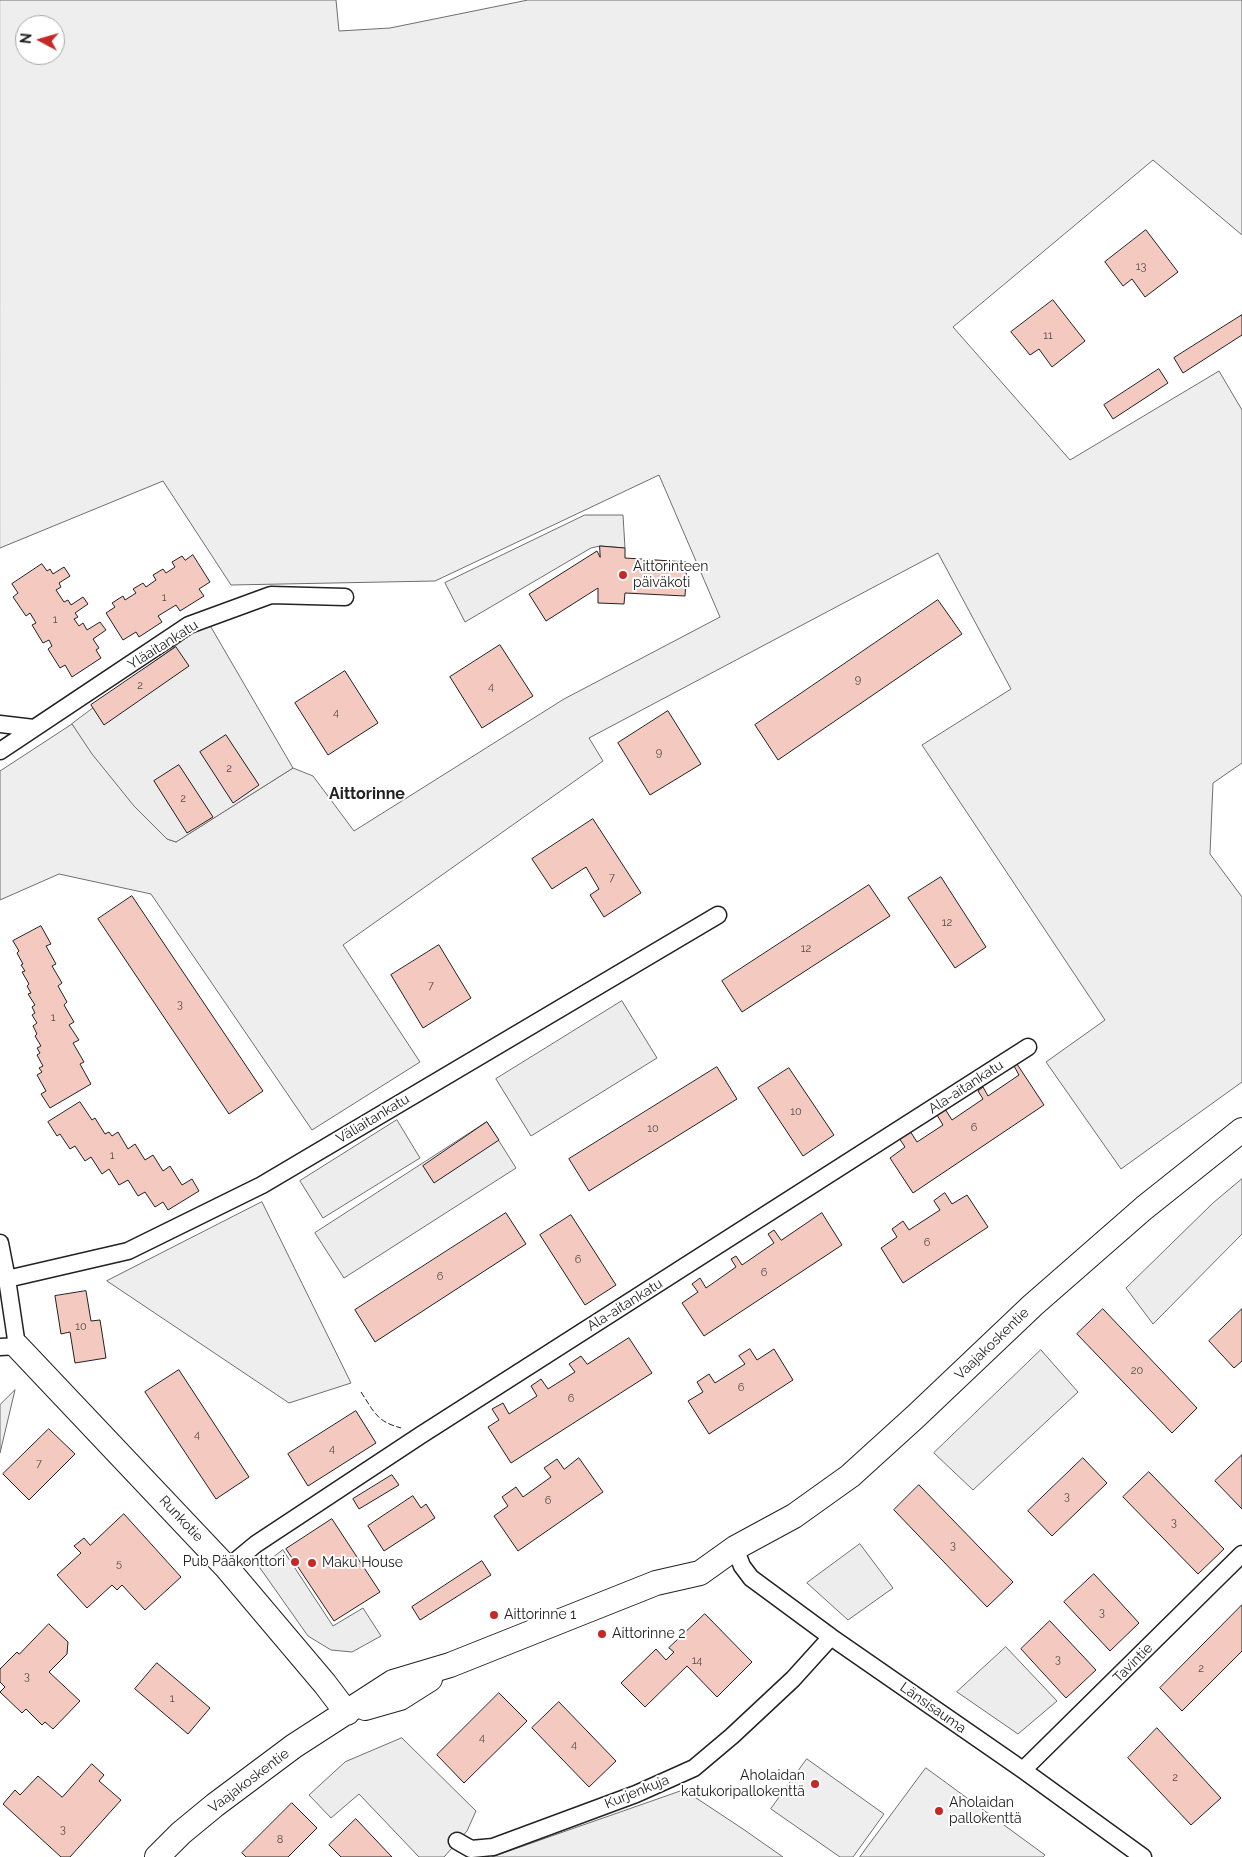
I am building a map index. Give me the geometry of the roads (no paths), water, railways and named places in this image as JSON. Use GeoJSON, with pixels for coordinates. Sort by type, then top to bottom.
{"type":"FeatureCollection","features":[{"type":"Feature","properties":{"kind":"main road","name":"Vaajakoskentie"},"geometry":{"type":"LineString","coordinates":[[157,1857],[181,1833],[215,1805],[294,1746],[347,1713],[400,1698],[450,1665],[656,1583],[693,1556],[735,1548],[794,1516],[850,1476],[915,1417],[1033,1304],[1144,1208],[1242,1130]]}},
{"type":"Feature","properties":{"kind":"main road","name":"Runkotie"},"geometry":{"type":"LineString","coordinates":[[8,1346],[227,1568],[320,1678],[347,1713]]}},
{"type":"Feature","properties":{"kind":"street","name":"Yläaitankatu"},"geometry":{"type":"LineString","coordinates":[[0,751],[189,625],[271,595],[346,597]]}},
{"type":"Feature","properties":{"kind":"street"},"geometry":{"type":"LineString","coordinates":[[0,724],[34,728]]}},
{"type":"Feature","properties":{"kind":"street","name":"Väliaitankatu"},"geometry":{"type":"LineString","coordinates":[[8,1279],[128,1251],[262,1185],[718,915]]}},
{"type":"Feature","properties":{"kind":"street","name":"Ala-aitankatu"},"geometry":{"type":"LineString","coordinates":[[227,1568],[256,1544],[421,1435],[1028,1048]]}},
{"type":"Feature","properties":{"kind":"street"},"geometry":{"type":"LineString","coordinates":[[0,1243],[8,1279],[8,1346]]}},
{"type":"Feature","properties":{"kind":"street","name":"Länsisauma"},"geometry":{"type":"LineString","coordinates":[[735,1548],[742,1566],[751,1578],[831,1637],[1023,1770],[1143,1857]]}},
{"type":"Feature","properties":{"kind":"street","name":"Tavintie"},"geometry":{"type":"LineString","coordinates":[[1023,1770],[1242,1554]]}},
{"type":"Feature","properties":{"kind":"street","name":"Kurjenkuja"},"geometry":{"type":"LineString","coordinates":[[457,1841],[471,1849],[493,1847],[636,1794],[694,1768],[732,1736],[786,1685],[831,1637]]}},
{"type":"Feature","properties":{"kind":"place","name":"Aittorinteen päiväkoti"},"geometry":{"type":"Point","coordinates":[623,575]}},
{"type":"Feature","properties":{"kind":"place","name":"Pub Pääkonttori"},"geometry":{"type":"Point","coordinates":[295,1562]}},
{"type":"Feature","properties":{"kind":"place","name":"Maku House"},"geometry":{"type":"Point","coordinates":[312,1563]}},
{"type":"Feature","properties":{"kind":"place","name":"Aittorinne 1"},"geometry":{"type":"Point","coordinates":[494,1615]}},
{"type":"Feature","properties":{"kind":"place","name":"Aittorinne 2"},"geometry":{"type":"Point","coordinates":[602,1634]}},
{"type":"Feature","properties":{"kind":"place","name":"Aholaidan katukoripallokenttä"},"geometry":{"type":"Point","coordinates":[815,1784]}},
{"type":"Feature","properties":{"kind":"place","name":"Aholaidan pallokenttä"},"geometry":{"type":"Point","coordinates":[939,1811]}},
{"type":"Feature","properties":{"kind":"district","name":"Aittorinne"},"geometry":{"type":"Point","coordinates":[367,794]}}]}
